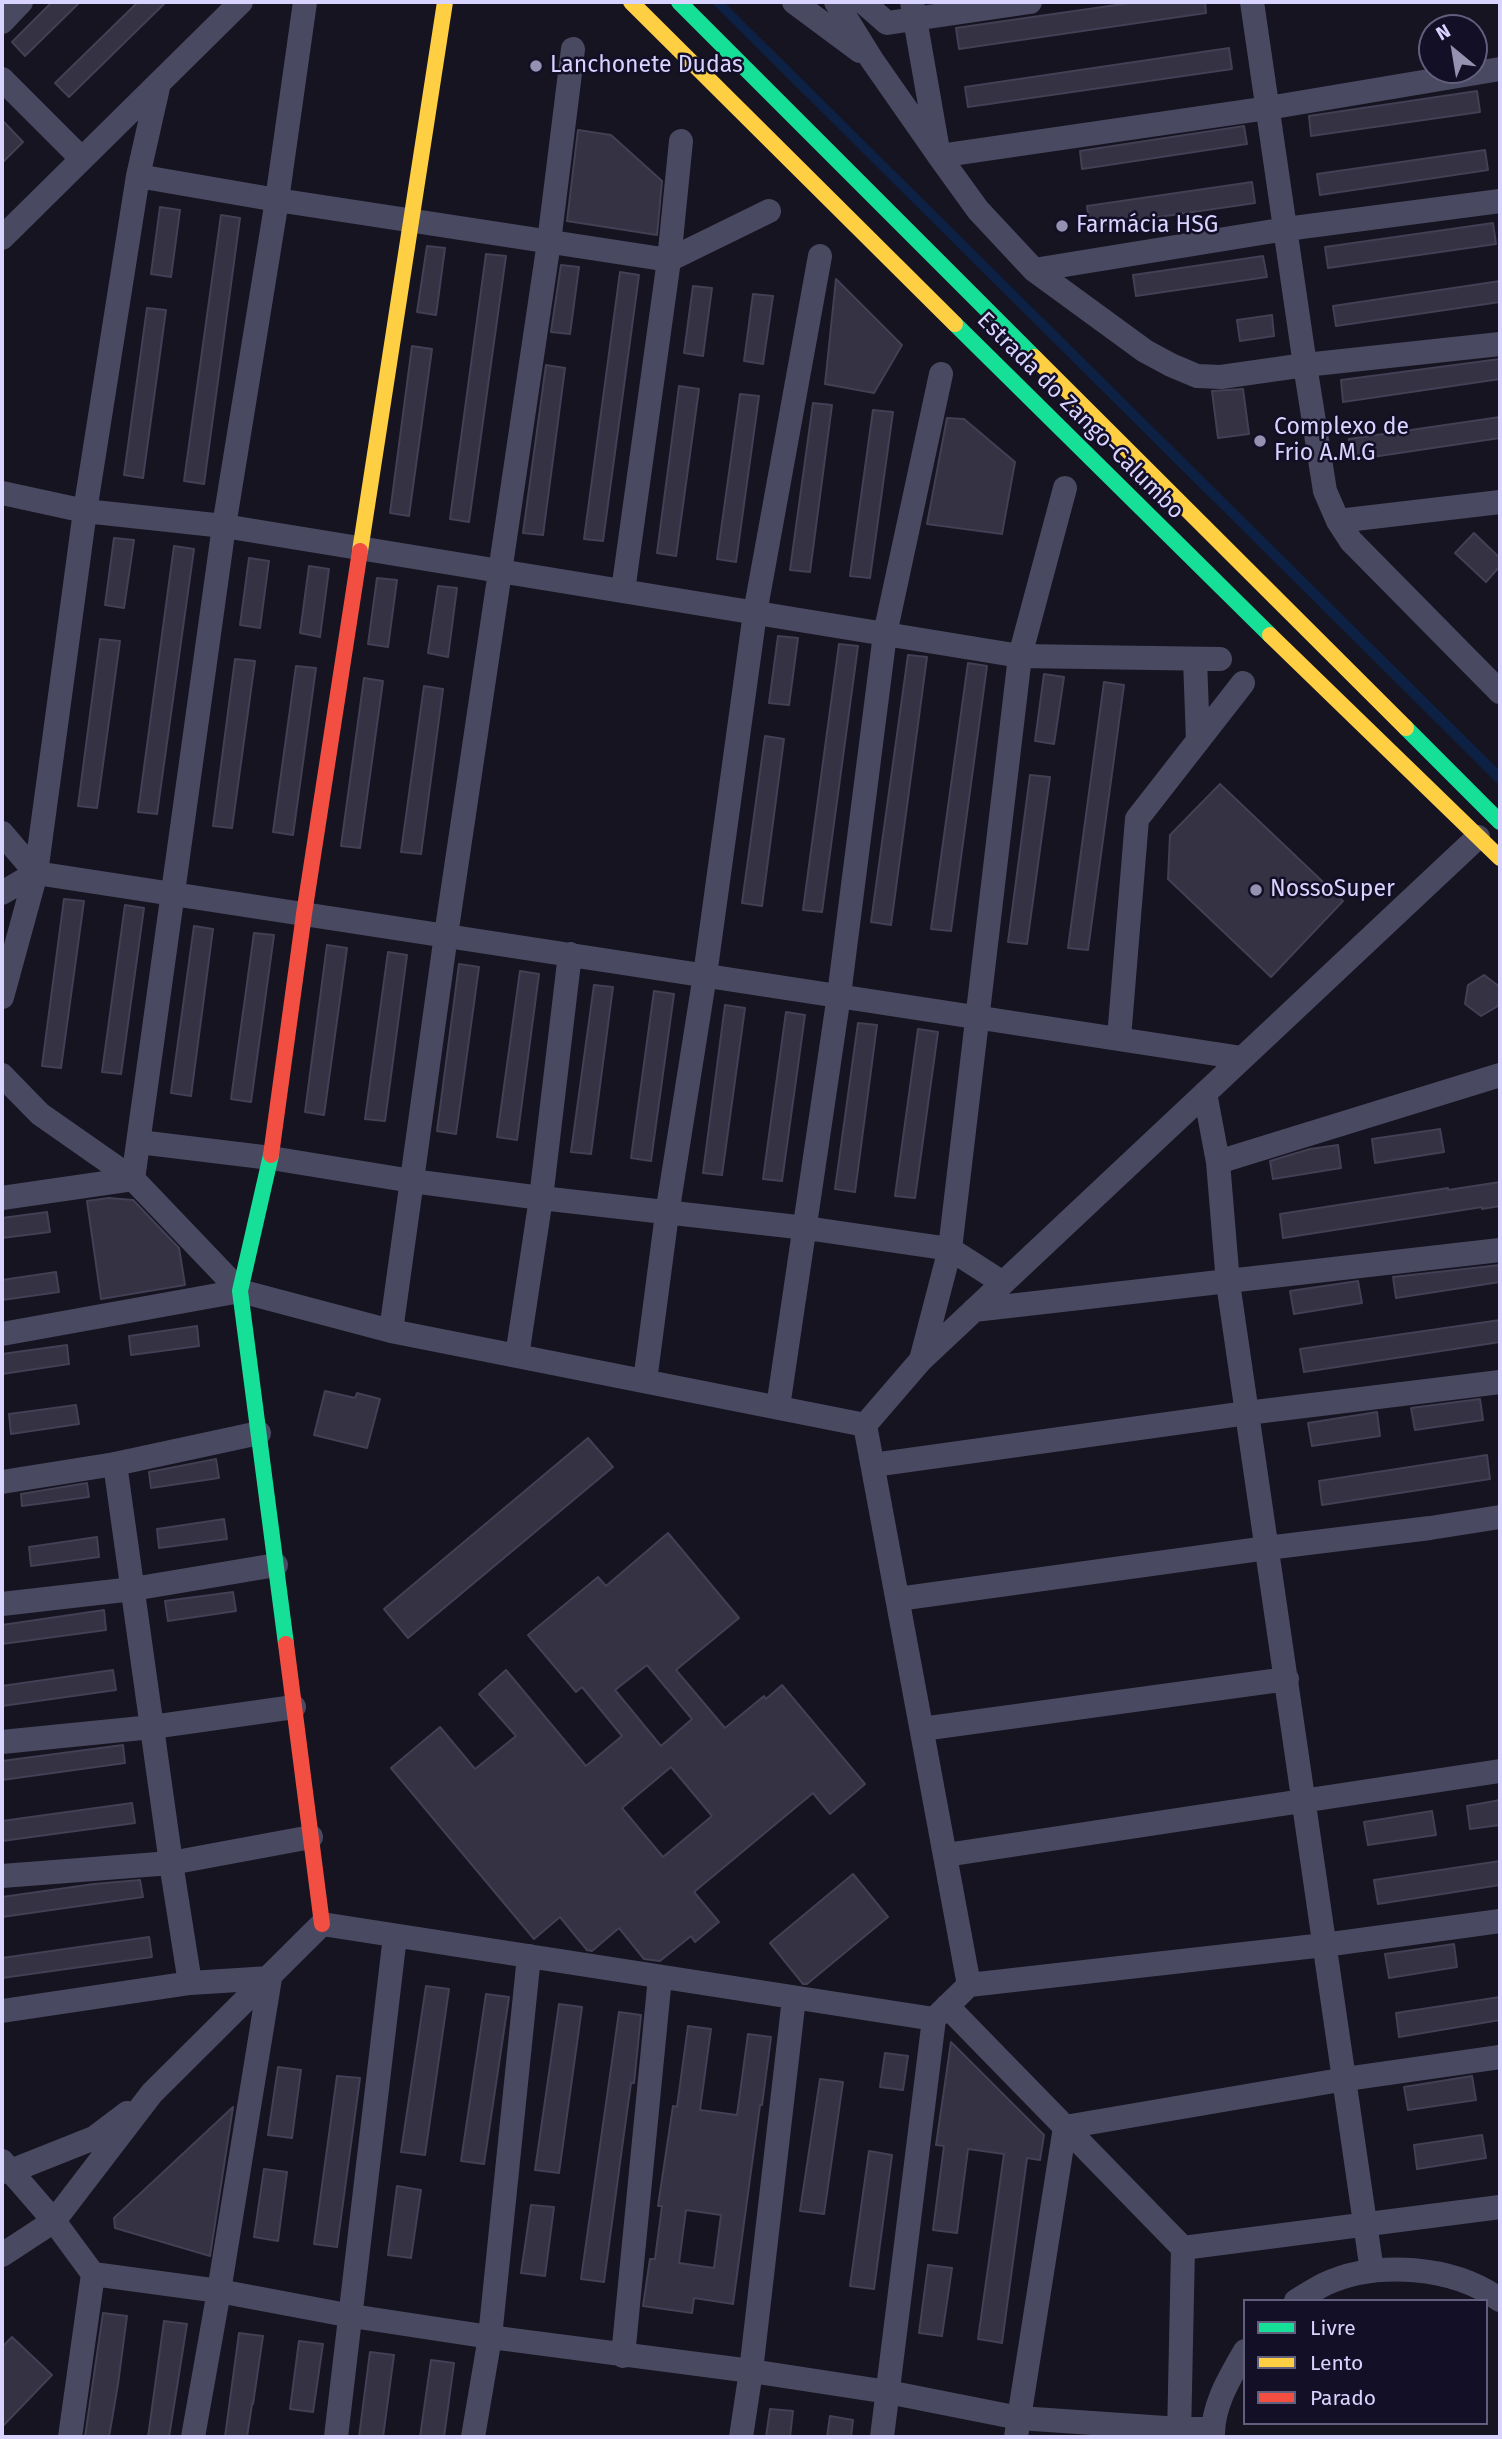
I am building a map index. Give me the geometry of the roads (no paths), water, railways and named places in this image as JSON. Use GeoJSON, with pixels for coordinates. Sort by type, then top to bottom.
{"type":"FeatureCollection","features":[{"type":"Feature","properties":{"kind":"main road"},"geometry":{"type":"LineString","coordinates":[[322,1924],[240,1291],[271,1158],[304,914],[445,2]]}},
{"type":"Feature","properties":{"kind":"main road","name":"Estrada do Zango-Calumbo"},"geometry":{"type":"LineString","coordinates":[[631,2],[1167,535],[1500,858]]}},
{"type":"Feature","properties":{"kind":"main road","name":"Estrada do Zango-Calumbo"},"geometry":{"type":"LineString","coordinates":[[679,2],[1496,810]]}},
{"type":"Feature","properties":{"kind":"street"},"geometry":{"type":"LineString","coordinates":[[2,22],[21,2]]}},
{"type":"Feature","properties":{"kind":"street"},"geometry":{"type":"LineString","coordinates":[[2,238],[241,2]]}},
{"type":"Feature","properties":{"kind":"street"},"geometry":{"type":"LineString","coordinates":[[132,1179],[224,526],[277,200],[305,2]]}},
{"type":"Feature","properties":{"kind":"street"},"geometry":{"type":"LineString","coordinates":[[794,2],[872,60]]}},
{"type":"Feature","properties":{"kind":"street"},"geometry":{"type":"LineString","coordinates":[[836,2],[872,60],[978,210],[1034,270],[1145,351],[1171,365],[1198,376],[1221,377],[1500,344]]}},
{"type":"Feature","properties":{"kind":"street"},"geometry":{"type":"LineString","coordinates":[[863,2],[887,23],[913,10],[1030,2]]}},
{"type":"Feature","properties":{"kind":"street"},"geometry":{"type":"LineString","coordinates":[[1252,2],[1325,491],[1338,522],[1351,541],[1500,692]]}},
{"type":"Feature","properties":{"kind":"street"},"geometry":{"type":"LineString","coordinates":[[913,10],[939,156]]}},
{"type":"Feature","properties":{"kind":"street"},"geometry":{"type":"LineString","coordinates":[[391,1331],[446,935],[549,242],[573,49]]}},
{"type":"Feature","properties":{"kind":"street"},"geometry":{"type":"LineString","coordinates":[[939,156],[1268,108],[1500,69]]}},
{"type":"Feature","properties":{"kind":"street"},"geometry":{"type":"LineString","coordinates":[[2,79],[82,159]]}},
{"type":"Feature","properties":{"kind":"street"},"geometry":{"type":"LineString","coordinates":[[2,997],[36,873],[85,511],[138,176],[159,83]]}},
{"type":"Feature","properties":{"kind":"street"},"geometry":{"type":"LineString","coordinates":[[622,591],[669,260],[681,141]]}},
{"type":"Feature","properties":{"kind":"street"},"geometry":{"type":"LineString","coordinates":[[138,176],[669,260],[769,212]]}},
{"type":"Feature","properties":{"kind":"street"},"geometry":{"type":"LineString","coordinates":[[1034,270],[1286,229],[1500,201]]}},
{"type":"Feature","properties":{"kind":"street"},"geometry":{"type":"LineString","coordinates":[[645,1381],[755,613],[821,256]]}},
{"type":"Feature","properties":{"kind":"street"},"geometry":{"type":"LineString","coordinates":[[778,1407],[839,995],[885,634],[941,374]]}},
{"type":"Feature","properties":{"kind":"street"},"geometry":{"type":"LineString","coordinates":[[921,1360],[950,1249],[1020,656],[1065,488]]}},
{"type":"Feature","properties":{"kind":"street"},"geometry":{"type":"LineString","coordinates":[[2,493],[85,511],[224,526],[1020,656],[1220,659]]}},
{"type":"Feature","properties":{"kind":"street"},"geometry":{"type":"LineString","coordinates":[[1338,522],[1500,502]]}},
{"type":"Feature","properties":{"kind":"street"},"geometry":{"type":"LineString","coordinates":[[1195,659],[1198,741]]}},
{"type":"Feature","properties":{"kind":"street"},"geometry":{"type":"LineString","coordinates":[[1119,1038],[1137,818],[1243,683]]}},
{"type":"Feature","properties":{"kind":"street"},"geometry":{"type":"LineString","coordinates":[[2,833],[36,873]]}},
{"type":"Feature","properties":{"kind":"street"},"geometry":{"type":"LineString","coordinates":[[865,1425],[921,1360],[1478,837]]}},
{"type":"Feature","properties":{"kind":"street"},"geometry":{"type":"LineString","coordinates":[[2,894],[36,873],[1242,1058]]}},
{"type":"Feature","properties":{"kind":"street"},"geometry":{"type":"LineString","coordinates":[[517,1356],[541,1198],[570,954]]}},
{"type":"Feature","properties":{"kind":"street"},"geometry":{"type":"LineString","coordinates":[[2,1075],[40,1114],[132,1179],[240,1291]]}},
{"type":"Feature","properties":{"kind":"street"},"geometry":{"type":"LineString","coordinates":[[1218,1162],[1500,1075]]}},
{"type":"Feature","properties":{"kind":"street"},"geometry":{"type":"LineString","coordinates":[[1205,1093],[1218,1162],[1228,1283],[1372,2271]]}},
{"type":"Feature","properties":{"kind":"street"},"geometry":{"type":"LineString","coordinates":[[139,1142],[271,1158],[412,1181],[667,1214],[806,1228],[950,1249],[1003,1283]]}},
{"type":"Feature","properties":{"kind":"street"},"geometry":{"type":"LineString","coordinates":[[2,1198],[132,1179]]}},
{"type":"Feature","properties":{"kind":"street"},"geometry":{"type":"LineString","coordinates":[[974,1310],[1500,1250]]}},
{"type":"Feature","properties":{"kind":"street"},"geometry":{"type":"LineString","coordinates":[[2,1334],[240,1291],[391,1331],[865,1425]]}},
{"type":"Feature","properties":{"kind":"street"},"geometry":{"type":"LineString","coordinates":[[873,1465],[1247,1413],[1500,1382]]}},
{"type":"Feature","properties":{"kind":"street"},"geometry":{"type":"LineString","coordinates":[[865,1425],[969,1985]]}},
{"type":"Feature","properties":{"kind":"street"},"geometry":{"type":"LineString","coordinates":[[2,1482],[115,1464],[259,1433]]}},
{"type":"Feature","properties":{"kind":"street"},"geometry":{"type":"LineString","coordinates":[[115,1464],[190,1983]]}},
{"type":"Feature","properties":{"kind":"street"},"geometry":{"type":"LineString","coordinates":[[898,1599],[1500,1517]]}},
{"type":"Feature","properties":{"kind":"street"},"geometry":{"type":"LineString","coordinates":[[2,1604],[133,1589],[276,1565]]}},
{"type":"Feature","properties":{"kind":"street"},"geometry":{"type":"LineString","coordinates":[[922,1729],[1287,1679]]}},
{"type":"Feature","properties":{"kind":"street"},"geometry":{"type":"LineString","coordinates":[[2,1742],[152,1727],[294,1707]]}},
{"type":"Feature","properties":{"kind":"street"},"geometry":{"type":"LineString","coordinates":[[946,1855],[1500,1771]]}},
{"type":"Feature","properties":{"kind":"street"},"geometry":{"type":"LineString","coordinates":[[2,1876],[171,1863],[311,1837]]}},
{"type":"Feature","properties":{"kind":"street"},"geometry":{"type":"LineString","coordinates":[[882,2437],[941,2013],[969,1985],[1324,1945],[1500,1921]]}},
{"type":"Feature","properties":{"kind":"street"},"geometry":{"type":"LineString","coordinates":[[70,2437],[93,2274],[54,2221],[5,2168],[94,2137],[152,2093],[322,1924],[794,1998],[941,2013],[1065,2127],[1182,2248],[1179,2433]]}},
{"type":"Feature","properties":{"kind":"street"},"geometry":{"type":"LineString","coordinates":[[336,2437],[395,1936]]}},
{"type":"Feature","properties":{"kind":"street"},"geometry":{"type":"LineString","coordinates":[[473,2437],[490,2337],[529,1956]]}},
{"type":"Feature","properties":{"kind":"street"},"geometry":{"type":"LineString","coordinates":[[623,2356],[660,1977]]}},
{"type":"Feature","properties":{"kind":"street"},"geometry":{"type":"LineString","coordinates":[[2,2011],[190,1983],[270,1978]]}},
{"type":"Feature","properties":{"kind":"street"},"geometry":{"type":"LineString","coordinates":[[193,2437],[270,1978]]}},
{"type":"Feature","properties":{"kind":"street"},"geometry":{"type":"LineString","coordinates":[[741,2437],[794,1998]]}},
{"type":"Feature","properties":{"kind":"street"},"geometry":{"type":"LineString","coordinates":[[1065,2127],[1346,2079],[1500,2057]]}},
{"type":"Feature","properties":{"kind":"street"},"geometry":{"type":"LineString","coordinates":[[2,2255],[54,2221],[152,2093]]}},
{"type":"Feature","properties":{"kind":"street"},"geometry":{"type":"LineString","coordinates":[[1018,2428],[1065,2127]]}},
{"type":"Feature","properties":{"kind":"street"},"geometry":{"type":"LineString","coordinates":[[1182,2248],[1500,2207]]}},
{"type":"Feature","properties":{"kind":"street"},"geometry":{"type":"LineString","coordinates":[[1300,2299],[1326,2284],[1372,2271],[1431,2271],[1486,2290],[1500,2300]]}},
{"type":"Feature","properties":{"kind":"street"},"geometry":{"type":"LineString","coordinates":[[93,2274],[219,2291],[352,2316],[490,2337],[888,2392],[1018,2428],[1213,2433],[1226,2383],[1243,2354]]}},
{"type":"Feature","properties":{"kind":"water"},"geometry":{"type":"Polygon","coordinates":[[[711,2],[724,2],[1500,771],[1500,786],[711,2]]]}},
{"type":"Feature","properties":{"kind":"place","name":"Lanchonete Dudas"},"geometry":{"type":"Point","coordinates":[536,66]}},
{"type":"Feature","properties":{"kind":"place","name":"Farmácia HSG"},"geometry":{"type":"Point","coordinates":[1062,226]}},
{"type":"Feature","properties":{"kind":"place","name":"Complexo de Frio A.M.G"},"geometry":{"type":"Point","coordinates":[1260,441]}},
{"type":"Feature","properties":{"kind":"place","name":"NossoSuper"},"geometry":{"type":"Point","coordinates":[1256,890]}}]}
